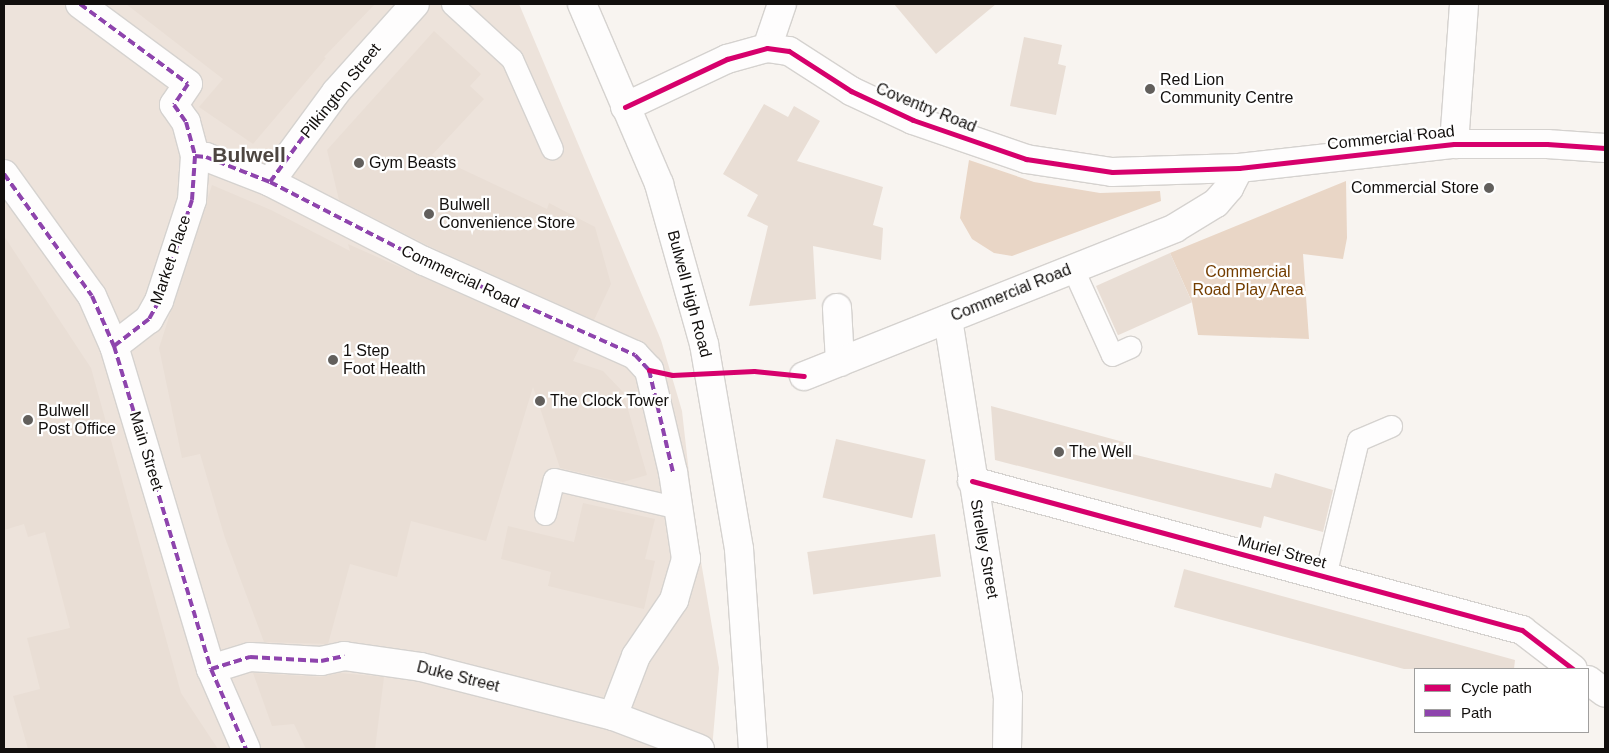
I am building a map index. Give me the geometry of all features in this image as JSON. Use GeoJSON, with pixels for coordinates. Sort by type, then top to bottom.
{"type":"FeatureCollection","features":[{"type":"Feature","properties":{"kind":"street","name":"Market Place"},"geometry":{"type":"LineString","coordinates":[[80,4],[188,84],[174,105],[186,122],[195,156],[192,200],[159,301],[149,319],[114,346]]}},
{"type":"Feature","properties":{"kind":"street","name":"Pilkington Street"},"geometry":{"type":"LineString","coordinates":[[270,182],[336,92],[415,4]]}},
{"type":"Feature","properties":{"kind":"street","name":"Bulwell High Road"},"geometry":{"type":"LineString","coordinates":[[582,4],[615,75],[625,107],[659,184],[704,344],[739,549],[753,749]]}},
{"type":"Feature","properties":{"kind":"street"},"geometry":{"type":"LineString","coordinates":[[1454,144],[1464,4]]}},
{"type":"Feature","properties":{"kind":"street"},"geometry":{"type":"LineString","coordinates":[[767,48],[776,5]]}},
{"type":"Feature","properties":{"kind":"street","name":"Coventry Road"},"geometry":{"type":"LineString","coordinates":[[625,107],[719,63],[767,48],[788,51],[851,91],[913,120],[1026,158],[1112,172],[1239,168]]}},
{"type":"Feature","properties":{"kind":"street","name":"Commercial Road"},"geometry":{"type":"LineString","coordinates":[[804,376],[1175,228],[1216,203],[1229,188],[1239,168],[1454,144],[1547,144],[1605,148]]}},
{"type":"Feature","properties":{"kind":"street","name":"Commercial Road"},"geometry":{"type":"LineString","coordinates":[[195,156],[206,157],[270,182],[432,265],[615,344],[635,355],[649,370],[673,472],[679,508]]}},
{"type":"Feature","properties":{"kind":"street","name":"Main Street"},"geometry":{"type":"LineString","coordinates":[[4,174],[92,296],[114,346],[211,669],[246,749]]}},
{"type":"Feature","properties":{"kind":"street"},"geometry":{"type":"LineString","coordinates":[[837,308],[840,362]]}},
{"type":"Feature","properties":{"kind":"street","name":"Strelley Street"},"geometry":{"type":"LineString","coordinates":[[948,319],[972,481],[1008,696],[1007,749]]}},
{"type":"Feature","properties":{"kind":"street","name":"Muriel Street"},"geometry":{"type":"LineString","coordinates":[[972,481],[1522,630],[1573,668]]}},
{"type":"Feature","properties":{"kind":"street"},"geometry":{"type":"LineString","coordinates":[[613,716],[636,656],[660,625],[677,591],[686,559],[679,508]]}},
{"type":"Feature","properties":{"kind":"street","name":"Duke Street"},"geometry":{"type":"LineString","coordinates":[[211,669],[250,657],[321,661],[344,656],[421,667],[613,716],[700,749]]}},
{"type":"Feature","properties":{"kind":"street"},"geometry":{"type":"LineString","coordinates":[[1589,681],[1605,693]]}},
{"type":"Feature","properties":{"kind":"lane"},"geometry":{"type":"LineString","coordinates":[[452,4],[512,58],[552,149]]}},
{"type":"Feature","properties":{"kind":"lane"},"geometry":{"type":"LineString","coordinates":[[1073,269],[1112,355],[1130,347]]}},
{"type":"Feature","properties":{"kind":"lane"},"geometry":{"type":"LineString","coordinates":[[1325,576],[1358,440],[1390,426]]}},
{"type":"Feature","properties":{"kind":"lane"},"geometry":{"type":"LineString","coordinates":[[544,514],[554,478],[679,508]]}},
{"type":"Feature","properties":{"kind":"shaded area"},"geometry":{"type":"Polygon","coordinates":[[[4,4],[519,4],[661,340],[682,411],[695,526],[719,668],[712,749],[4,749],[4,4]]]}},
{"type":"Feature","properties":{"kind":"green space"},"geometry":{"type":"Polygon","coordinates":[[[969,160],[1034,182],[1100,193],[1160,191],[1161,201],[1012,256],[994,253],[972,239],[960,218],[969,160]]]}},
{"type":"Feature","properties":{"kind":"green space","name":"Commercial Road Play Area"},"geometry":{"type":"Polygon","coordinates":[[[1346,181],[1347,238],[1343,259],[1303,254],[1309,339],[1198,335],[1192,302],[1170,253],[1346,181]]]}},
{"type":"Feature","properties":{"kind":"building"},"geometry":{"type":"Polygon","coordinates":[[[126,4],[375,4],[324,57],[326,58],[253,144],[199,107],[223,79],[126,4]]]}},
{"type":"Feature","properties":{"kind":"building"},"geometry":{"type":"Polygon","coordinates":[[[894,4],[996,4],[936,54],[894,4]]]}},
{"type":"Feature","properties":{"kind":"building"},"geometry":{"type":"Polygon","coordinates":[[[434,31],[481,74],[470,86],[484,99],[432,155],[547,209],[549,203],[595,227],[611,284],[594,320],[431,247],[339,200],[327,150],[434,31]]]}},
{"type":"Feature","properties":{"kind":"building"},"geometry":{"type":"Polygon","coordinates":[[[1024,37],[1062,45],[1058,64],[1066,66],[1056,115],[1010,106],[1024,37]]]}},
{"type":"Feature","properties":{"kind":"building"},"geometry":{"type":"Polygon","coordinates":[[[764,104],[788,117],[794,106],[820,121],[797,161],[883,187],[873,225],[883,228],[881,260],[813,246],[816,299],[749,306],[768,226],[747,216],[758,195],[723,174],[764,104]]]}},
{"type":"Feature","properties":{"kind":"building"},"geometry":{"type":"Polygon","coordinates":[[[212,185],[271,210],[350,251],[348,244],[580,347],[573,361],[603,371],[623,392],[647,475],[623,482],[560,468],[533,387],[486,541],[411,521],[397,577],[350,564],[328,644],[264,642],[225,538],[200,454],[182,458],[159,348],[212,185]]]}},
{"type":"Feature","properties":{"kind":"building"},"geometry":{"type":"Polygon","coordinates":[[[4,236],[91,368],[181,693],[218,749],[28,749],[13,696],[40,689],[27,638],[70,628],[45,532],[28,537],[24,524],[4,530],[4,236]]]}},
{"type":"Feature","properties":{"kind":"building"},"geometry":{"type":"Polygon","coordinates":[[[1170,253],[1192,302],[1118,335],[1096,286],[1170,253]]]}},
{"type":"Feature","properties":{"kind":"building"},"geometry":{"type":"Polygon","coordinates":[[[991,406],[1127,443],[1124,452],[1271,488],[1275,473],[1333,490],[1323,532],[1264,516],[1261,528],[995,460],[991,406]]]}},
{"type":"Feature","properties":{"kind":"building"},"geometry":{"type":"Polygon","coordinates":[[[836,439],[926,460],[912,518],[823,497],[836,439]]]}},
{"type":"Feature","properties":{"kind":"building"},"geometry":{"type":"Polygon","coordinates":[[[583,503],[655,519],[645,559],[655,561],[644,609],[548,586],[551,572],[501,559],[508,526],[574,542],[583,503]]]}},
{"type":"Feature","properties":{"kind":"building"},"geometry":{"type":"Polygon","coordinates":[[[935,534],[941,577],[813,595],[807,552],[935,534]]]}},
{"type":"Feature","properties":{"kind":"building"},"geometry":{"type":"Polygon","coordinates":[[[1184,569],[1515,660],[1514,668],[1404,669],[1174,607],[1184,569]]]}},
{"type":"Feature","properties":{"kind":"building"},"geometry":{"type":"Polygon","coordinates":[[[253,673],[320,677],[340,673],[384,677],[375,749],[306,749],[294,724],[272,726],[253,673]]]}},
{"type":"Feature","properties":{"kind":"marked path"},"geometry":{"type":"LineString","coordinates":[[80,4],[188,84],[174,105],[186,122],[195,156],[192,200],[159,301],[149,319],[114,346]]}},
{"type":"Feature","properties":{"kind":"marked path"},"geometry":{"type":"LineString","coordinates":[[270,182],[336,92]]}},
{"type":"Feature","properties":{"kind":"marked path"},"geometry":{"type":"LineString","coordinates":[[195,156],[206,157],[270,182],[424,261],[635,355],[649,370],[673,472]]}},
{"type":"Feature","properties":{"kind":"marked path"},"geometry":{"type":"LineString","coordinates":[[4,174],[92,296],[114,346],[211,669],[246,749]]}},
{"type":"Feature","properties":{"kind":"marked path"},"geometry":{"type":"LineString","coordinates":[[211,669],[250,657],[321,661],[344,656]]}},
{"type":"Feature","properties":{"kind":"cycle path"},"geometry":{"type":"LineString","coordinates":[[625,107],[727,59],[767,48],[789,51],[851,91],[913,120],[1026,159],[1112,172],[1239,168],[1454,144],[1547,144],[1605,148]]}},
{"type":"Feature","properties":{"kind":"cycle path"},"geometry":{"type":"LineString","coordinates":[[649,370],[672,375],[754,371],[804,376]]}},
{"type":"Feature","properties":{"kind":"cycle path"},"geometry":{"type":"LineString","coordinates":[[972,481],[1522,630],[1572,668]]}},
{"type":"Feature","properties":{"kind":"place","name":"Red Lion Community Centre"},"geometry":{"type":"Point","coordinates":[1150,89]}},
{"type":"Feature","properties":{"kind":"place","name":"Gym Beasts"},"geometry":{"type":"Point","coordinates":[359,163]}},
{"type":"Feature","properties":{"kind":"place","name":"Commercial Store"},"geometry":{"type":"Point","coordinates":[1489,188]}},
{"type":"Feature","properties":{"kind":"place","name":"Bulwell Convenience Store"},"geometry":{"type":"Point","coordinates":[429,214]}},
{"type":"Feature","properties":{"kind":"place","name":"1 Step Foot Health"},"geometry":{"type":"Point","coordinates":[333,360]}},
{"type":"Feature","properties":{"kind":"place","name":"The Clock Tower"},"geometry":{"type":"Point","coordinates":[540,401]}},
{"type":"Feature","properties":{"kind":"place","name":"Bulwell Post Office"},"geometry":{"type":"Point","coordinates":[28,420]}},
{"type":"Feature","properties":{"kind":"place","name":"The Well"},"geometry":{"type":"Point","coordinates":[1059,452]}},
{"type":"Feature","properties":{"kind":"district","name":"Bulwell"},"geometry":{"type":"Point","coordinates":[249,155]}}]}
